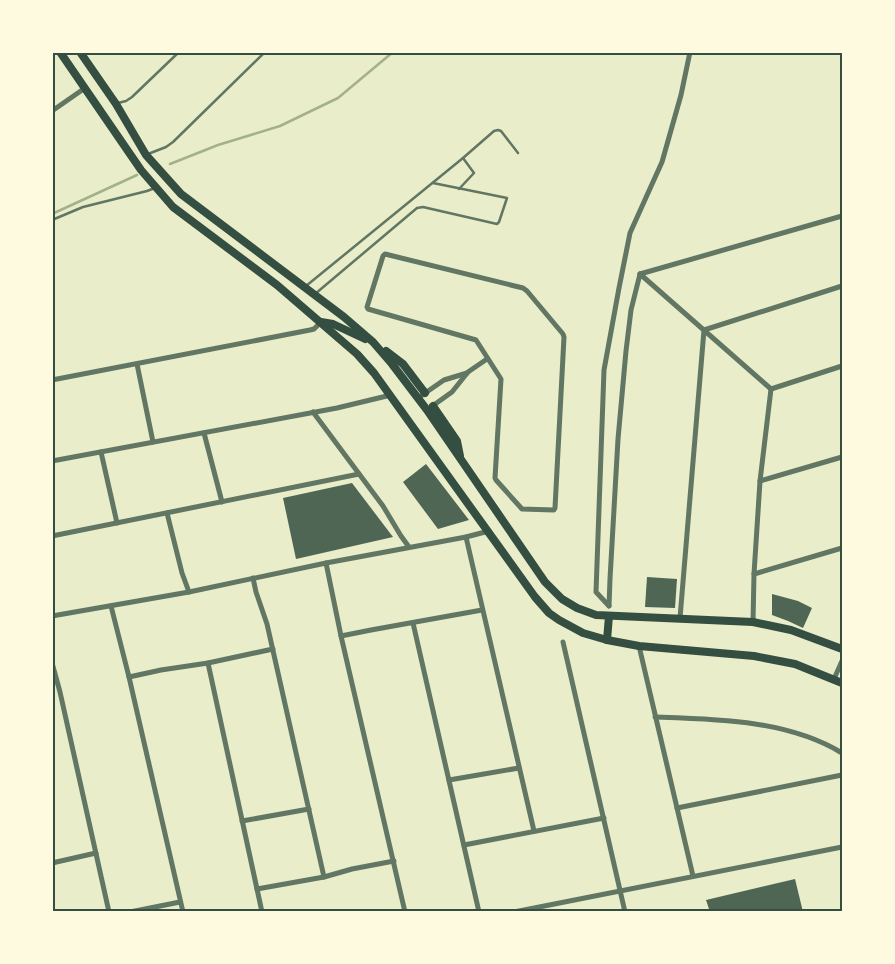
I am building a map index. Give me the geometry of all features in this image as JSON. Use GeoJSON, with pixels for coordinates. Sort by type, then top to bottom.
{"type":"FeatureCollection","features":[{"type":"Feature","properties":{"kind":"main road"},"geometry":{"type":"LineString","coordinates":[[60,52],[141,170],[173,207],[277,285],[357,354],[374,372],[549,613],[583,633],[606,640],[639,646],[754,656],[795,664],[842,683]]}},
{"type":"Feature","properties":{"kind":"main road"},"geometry":{"type":"LineString","coordinates":[[80,52],[116,104],[146,155],[181,194],[344,317],[373,342],[421,396],[461,461],[545,582],[562,599],[577,608],[596,615],[753,622],[791,630],[842,649]]}},
{"type":"Feature","properties":{"kind":"main road"},"geometry":{"type":"LineString","coordinates":[[321,322],[333,324],[373,342]]}},
{"type":"Feature","properties":{"kind":"main road"},"geometry":{"type":"LineString","coordinates":[[606,640],[609,616]]}},
{"type":"Feature","properties":{"kind":"street"},"geometry":{"type":"LineString","coordinates":[[609,606],[596,592],[604,370],[630,233],[662,162],[681,95],[690,52]]}},
{"type":"Feature","properties":{"kind":"street"},"geometry":{"type":"LineString","coordinates":[[52,111],[85,88]]}},
{"type":"Feature","properties":{"kind":"street"},"geometry":{"type":"LineString","coordinates":[[640,274],[842,216]]}},
{"type":"Feature","properties":{"kind":"street"},"geometry":{"type":"LineString","coordinates":[[385,254],[523,288],[564,334],[554,510],[522,509],[495,478],[501,379],[487,358],[476,340],[367,308],[385,254]]}},
{"type":"Feature","properties":{"kind":"street"},"geometry":{"type":"LineString","coordinates":[[609,616],[618,449],[626,351],[631,310],[640,274]]}},
{"type":"Feature","properties":{"kind":"street"},"geometry":{"type":"LineString","coordinates":[[640,274],[771,389]]}},
{"type":"Feature","properties":{"kind":"street"},"geometry":{"type":"LineString","coordinates":[[704,330],[842,286]]}},
{"type":"Feature","properties":{"kind":"street"},"geometry":{"type":"LineString","coordinates":[[52,380],[310,330],[314,329],[321,322]]}},
{"type":"Feature","properties":{"kind":"street"},"geometry":{"type":"LineString","coordinates":[[680,618],[704,330]]}},
{"type":"Feature","properties":{"kind":"street"},"geometry":{"type":"LineString","coordinates":[[430,408],[452,392],[468,372],[487,358]]}},
{"type":"Feature","properties":{"kind":"street"},"geometry":{"type":"LineString","coordinates":[[137,364],[152,442]]}},
{"type":"Feature","properties":{"kind":"street"},"geometry":{"type":"LineString","coordinates":[[771,389],[842,366]]}},
{"type":"Feature","properties":{"kind":"street"},"geometry":{"type":"LineString","coordinates":[[421,396],[444,380],[468,372]]}},
{"type":"Feature","properties":{"kind":"street"},"geometry":{"type":"LineString","coordinates":[[753,622],[760,481],[771,389]]}},
{"type":"Feature","properties":{"kind":"street"},"geometry":{"type":"LineString","coordinates":[[52,461],[313,412],[390,395]]}},
{"type":"Feature","properties":{"kind":"street"},"geometry":{"type":"LineString","coordinates":[[313,412],[383,506],[409,547]]}},
{"type":"Feature","properties":{"kind":"street"},"geometry":{"type":"LineString","coordinates":[[204,433],[222,502]]}},
{"type":"Feature","properties":{"kind":"street"},"geometry":{"type":"LineString","coordinates":[[101,452],[116,523]]}},
{"type":"Feature","properties":{"kind":"street"},"geometry":{"type":"LineString","coordinates":[[760,481],[842,457]]}},
{"type":"Feature","properties":{"kind":"street"},"geometry":{"type":"LineString","coordinates":[[52,536],[359,474]]}},
{"type":"Feature","properties":{"kind":"street"},"geometry":{"type":"LineString","coordinates":[[167,513],[182,573],[189,592]]}},
{"type":"Feature","properties":{"kind":"street"},"geometry":{"type":"LineString","coordinates":[[52,616],[189,592],[326,563],[466,538],[489,531]]}},
{"type":"Feature","properties":{"kind":"street"},"geometry":{"type":"LineString","coordinates":[[466,538],[534,831]]}},
{"type":"Feature","properties":{"kind":"street"},"geometry":{"type":"LineString","coordinates":[[754,574],[842,548]]}},
{"type":"Feature","properties":{"kind":"street"},"geometry":{"type":"LineString","coordinates":[[326,563],[405,912]]}},
{"type":"Feature","properties":{"kind":"street"},"geometry":{"type":"LineString","coordinates":[[253,578],[267,624],[324,877]]}},
{"type":"Feature","properties":{"kind":"street"},"geometry":{"type":"LineString","coordinates":[[111,606],[183,912]]}},
{"type":"Feature","properties":{"kind":"street"},"geometry":{"type":"LineString","coordinates":[[341,636],[482,610]]}},
{"type":"Feature","properties":{"kind":"street"},"geometry":{"type":"LineString","coordinates":[[413,623],[479,912]]}},
{"type":"Feature","properties":{"kind":"street"},"geometry":{"type":"LineString","coordinates":[[563,642],[625,912]]}},
{"type":"Feature","properties":{"kind":"street"},"geometry":{"type":"LineString","coordinates":[[639,646],[693,876]]}},
{"type":"Feature","properties":{"kind":"street"},"geometry":{"type":"LineString","coordinates":[[129,677],[273,650]]}},
{"type":"Feature","properties":{"kind":"street"},"geometry":{"type":"LineString","coordinates":[[834,679],[842,661]]}},
{"type":"Feature","properties":{"kind":"street"},"geometry":{"type":"LineString","coordinates":[[52,662],[109,912]]}},
{"type":"Feature","properties":{"kind":"street"},"geometry":{"type":"LineString","coordinates":[[208,663],[262,912]]}},
{"type":"Feature","properties":{"kind":"street"},"geometry":{"type":"LineString","coordinates":[[52,693],[60,692]]}},
{"type":"Feature","properties":{"kind":"street"},"geometry":{"type":"LineString","coordinates":[[655,716],[712,719],[772,726],[827,744],[842,753]]}},
{"type":"Feature","properties":{"kind":"street"},"geometry":{"type":"LineString","coordinates":[[449,780],[519,768]]}},
{"type":"Feature","properties":{"kind":"street"},"geometry":{"type":"LineString","coordinates":[[676,808],[842,775]]}},
{"type":"Feature","properties":{"kind":"street"},"geometry":{"type":"LineString","coordinates":[[242,821],[309,808]]}},
{"type":"Feature","properties":{"kind":"street"},"geometry":{"type":"LineString","coordinates":[[464,845],[604,818]]}},
{"type":"Feature","properties":{"kind":"street"},"geometry":{"type":"LineString","coordinates":[[514,912],[842,847]]}},
{"type":"Feature","properties":{"kind":"street"},"geometry":{"type":"LineString","coordinates":[[52,863],[96,853]]}},
{"type":"Feature","properties":{"kind":"street"},"geometry":{"type":"LineString","coordinates":[[257,889],[324,877],[352,869],[394,861]]}},
{"type":"Feature","properties":{"kind":"street"},"geometry":{"type":"LineString","coordinates":[[130,912],[180,902]]}},
{"type":"Feature","properties":{"kind":"street"},"geometry":{"type":"LineString","coordinates":[[548,905],[549,912]]}},
{"type":"Feature","properties":{"kind":"lane"},"geometry":{"type":"LineString","coordinates":[[116,104],[132,97],[179,52]]}},
{"type":"Feature","properties":{"kind":"lane"},"geometry":{"type":"LineString","coordinates":[[146,155],[173,142],[265,52]]}},
{"type":"Feature","properties":{"kind":"lane"},"geometry":{"type":"LineString","coordinates":[[305,288],[494,131],[501,131],[518,153]]}},
{"type":"Feature","properties":{"kind":"lane"},"geometry":{"type":"LineString","coordinates":[[459,189],[474,173],[463,158]]}},
{"type":"Feature","properties":{"kind":"lane"},"geometry":{"type":"LineString","coordinates":[[314,295],[417,208],[423,207],[497,224],[499,222],[507,198],[433,183]]}},
{"type":"Feature","properties":{"kind":"lane"},"geometry":{"type":"LineString","coordinates":[[52,220],[83,208],[156,187]]}},
{"type":"Feature","properties":{"kind":"building"},"geometry":{"type":"Polygon","coordinates":[[[426,464],[469,520],[438,529],[403,482],[426,464]]]}},
{"type":"Feature","properties":{"kind":"building"},"geometry":{"type":"Polygon","coordinates":[[[352,483],[393,537],[296,559],[283,498],[352,483]]]}},
{"type":"Feature","properties":{"kind":"building"},"geometry":{"type":"Polygon","coordinates":[[[647,577],[677,579],[675,608],[645,607],[647,577]]]}},
{"type":"Feature","properties":{"kind":"building"},"geometry":{"type":"Polygon","coordinates":[[[772,594],[798,601],[812,608],[803,628],[772,615],[772,594]]]}},
{"type":"Feature","properties":{"kind":"building"},"geometry":{"type":"Polygon","coordinates":[[[795,879],[803,912],[710,912],[706,900],[795,879]]]}},
{"type":"Feature","properties":{"kind":"waterway"},"geometry":{"type":"LineString","coordinates":[[170,164],[218,145],[280,126],[338,98],[393,52]]}},
{"type":"Feature","properties":{"kind":"waterway"},"geometry":{"type":"LineString","coordinates":[[52,214],[137,175]]}}]}
